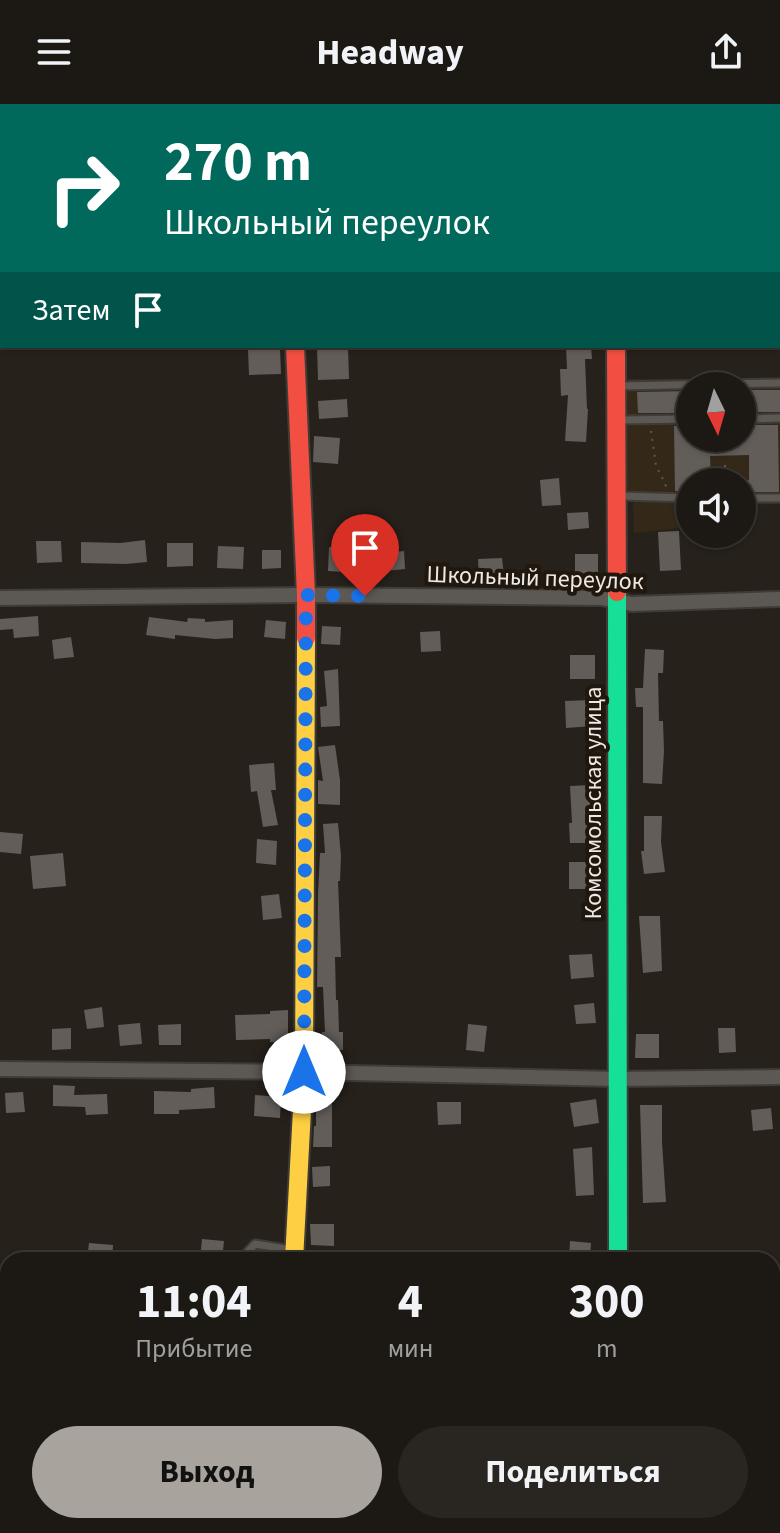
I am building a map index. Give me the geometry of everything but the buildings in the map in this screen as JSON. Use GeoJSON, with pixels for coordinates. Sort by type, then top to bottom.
{"type":"FeatureCollection","features":[{"type":"Feature","properties":{"kind":"street"},"geometry":{"type":"LineString","coordinates":[[294,1252],[304,1072],[306,595],[295,348]]}},
{"type":"Feature","properties":{"kind":"street","name":"Комсомольская улица"},"geometry":{"type":"LineString","coordinates":[[616,348],[618,1252]]}},
{"type":"Feature","properties":{"kind":"street","name":"Школьный переулок"},"geometry":{"type":"LineString","coordinates":[[0,598],[306,595],[601,598],[632,604],[780,599]]}},
{"type":"Feature","properties":{"kind":"street"},"geometry":{"type":"LineString","coordinates":[[0,1069],[617,1079],[780,1077]]}},
{"type":"Feature","properties":{"kind":"lane"},"geometry":{"type":"LineString","coordinates":[[615,386],[780,383]]}},
{"type":"Feature","properties":{"kind":"lane"},"geometry":{"type":"LineString","coordinates":[[756,419],[780,418]]}},
{"type":"Feature","properties":{"kind":"lane"},"geometry":{"type":"LineString","coordinates":[[616,420],[676,419]]}},
{"type":"Feature","properties":{"kind":"lane"},"geometry":{"type":"LineString","coordinates":[[616,496],[676,498]]}},
{"type":"Feature","properties":{"kind":"lane"},"geometry":{"type":"LineString","coordinates":[[756,498],[780,498]]}},
{"type":"Feature","properties":{"kind":"lane"},"geometry":{"type":"LineString","coordinates":[[248,1252],[255,1244],[283,1252]]}},
{"type":"Feature","properties":{"kind":"path"},"geometry":{"type":"LineString","coordinates":[[649,420],[656,466],[669,498]]}},
{"type":"Feature","properties":{"kind":"shaded area"},"geometry":{"type":"Polygon","coordinates":[[[756,378],[780,378],[780,504],[756,505],[756,468],[676,468],[676,528],[634,533],[633,502],[628,501],[625,379],[676,379],[676,452],[756,452],[756,378]]]}},
{"type":"Feature","properties":{"kind":"traffic: fast"},"geometry":{"type":"LineString","coordinates":[[617,592],[618,1252]]}},
{"type":"Feature","properties":{"kind":"traffic: slow"},"geometry":{"type":"LineString","coordinates":[[294,1252],[304,1072],[306,638]]}},
{"type":"Feature","properties":{"kind":"traffic: jam"},"geometry":{"type":"LineString","coordinates":[[295,348],[306,638]]}},
{"type":"Feature","properties":{"kind":"traffic: jam"},"geometry":{"type":"LineString","coordinates":[[616,348],[617,592]]}},
{"type":"Feature","properties":{"kind":"route"},"geometry":{"type":"LineString","coordinates":[[304,1072],[306,595],[365,596]]}}]}
